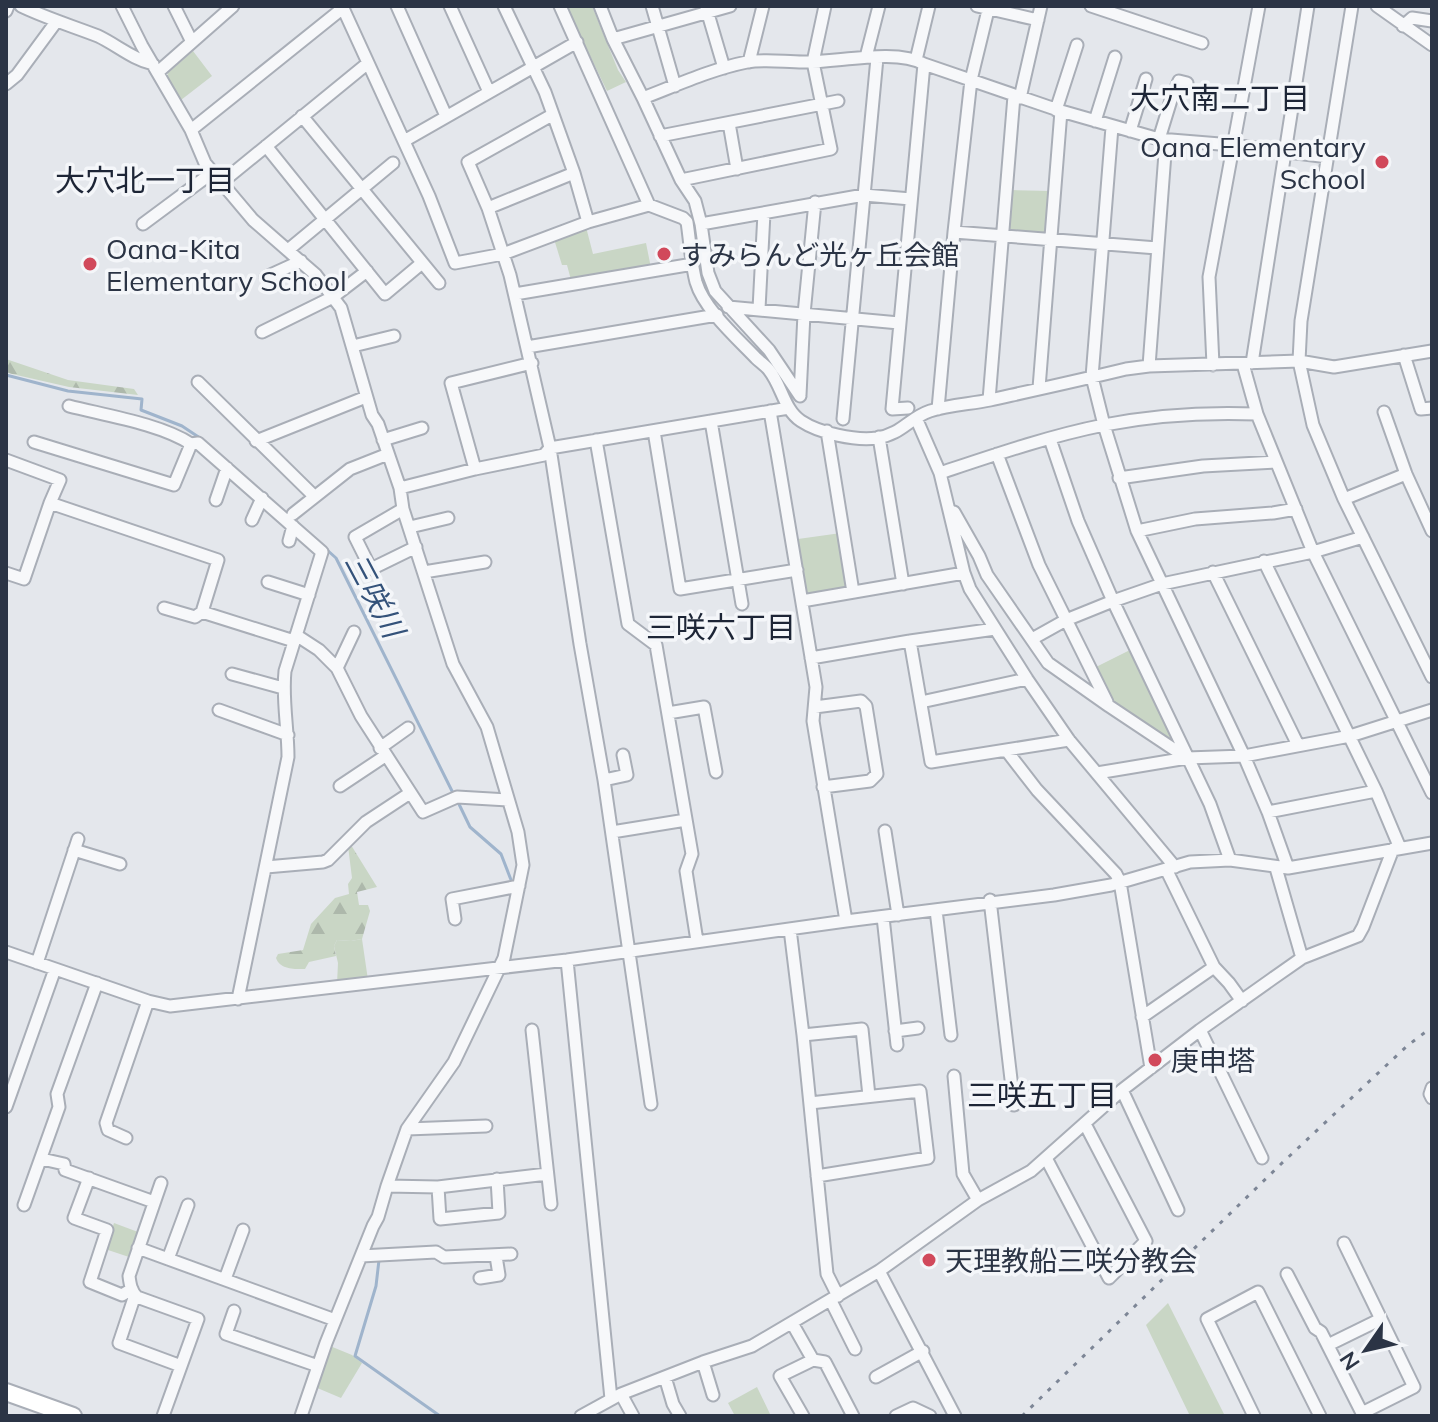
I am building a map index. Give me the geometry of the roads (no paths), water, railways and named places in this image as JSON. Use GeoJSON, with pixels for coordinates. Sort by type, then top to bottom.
{"type":"FeatureCollection","features":[{"type":"Feature","properties":{"kind":"main road"},"geometry":{"type":"LineString","coordinates":[[6,1392],[33,1409],[73,1416]]}},
{"type":"Feature","properties":{"kind":"street"},"geometry":{"type":"LineString","coordinates":[[21,6],[100,37],[156,68]]}},
{"type":"Feature","properties":{"kind":"street"},"geometry":{"type":"LineString","coordinates":[[122,6],[191,130],[205,163],[253,220],[316,275],[341,308],[366,397],[400,488],[403,509],[453,664],[487,727],[518,832],[523,865],[504,958],[454,1062],[407,1129],[378,1217],[335,1320],[301,1416]]}},
{"type":"Feature","properties":{"kind":"street"},"geometry":{"type":"LineString","coordinates":[[174,6],[192,42]]}},
{"type":"Feature","properties":{"kind":"street"},"geometry":{"type":"LineString","coordinates":[[397,6],[446,116]]}},
{"type":"Feature","properties":{"kind":"street"},"geometry":{"type":"LineString","coordinates":[[450,6],[489,92]]}},
{"type":"Feature","properties":{"kind":"street"},"geometry":{"type":"LineString","coordinates":[[504,6],[545,92],[588,222]]}},
{"type":"Feature","properties":{"kind":"street"},"geometry":{"type":"LineString","coordinates":[[560,6],[649,205]]}},
{"type":"Feature","properties":{"kind":"street"},"geometry":{"type":"LineString","coordinates":[[600,6],[681,180],[695,201],[715,291],[769,350],[800,396],[815,202]]}},
{"type":"Feature","properties":{"kind":"street"},"geometry":{"type":"LineString","coordinates":[[652,6],[675,86]]}},
{"type":"Feature","properties":{"kind":"street"},"geometry":{"type":"LineString","coordinates":[[613,39],[707,9],[730,6]]}},
{"type":"Feature","properties":{"kind":"street"},"geometry":{"type":"LineString","coordinates":[[749,62],[763,6]]}},
{"type":"Feature","properties":{"kind":"street"},"geometry":{"type":"LineString","coordinates":[[681,180],[831,149],[813,62],[825,6]]}},
{"type":"Feature","properties":{"kind":"street"},"geometry":{"type":"LineString","coordinates":[[843,419],[864,195],[871,57],[879,6]]}},
{"type":"Feature","properties":{"kind":"street"},"geometry":{"type":"LineString","coordinates":[[929,6],[920,62],[892,409],[912,413],[938,409],[1149,366],[1299,361],[1334,367],[1432,351]]}},
{"type":"Feature","properties":{"kind":"street"},"geometry":{"type":"LineString","coordinates":[[989,400],[1017,97],[1041,6]]}},
{"type":"Feature","properties":{"kind":"street"},"geometry":{"type":"LineString","coordinates":[[1091,6],[1202,43]]}},
{"type":"Feature","properties":{"kind":"street"},"geometry":{"type":"LineString","coordinates":[[1213,365],[1209,277],[1259,6]]}},
{"type":"Feature","properties":{"kind":"street"},"geometry":{"type":"LineString","coordinates":[[1308,6],[1247,364],[1257,414],[1313,552],[1432,793]]}},
{"type":"Feature","properties":{"kind":"street"},"geometry":{"type":"LineString","coordinates":[[1352,6],[1301,321],[1299,361],[1313,425],[1344,499],[1432,677]]}},
{"type":"Feature","properties":{"kind":"street"},"geometry":{"type":"LineString","coordinates":[[1377,6],[1432,45]]}},
{"type":"Feature","properties":{"kind":"street"},"geometry":{"type":"LineString","coordinates":[[191,130],[343,7],[429,196],[455,263],[503,254],[588,222],[649,205],[687,222],[697,284],[703,297],[770,371],[789,408],[800,421],[814,428],[865,439],[892,435],[903,428],[912,413]]}},
{"type":"Feature","properties":{"kind":"street"},"geometry":{"type":"LineString","coordinates":[[938,409],[971,80],[985,7],[1038,20]]}},
{"type":"Feature","properties":{"kind":"street"},"geometry":{"type":"LineString","coordinates":[[156,68],[192,42],[227,8]]}},
{"type":"Feature","properties":{"kind":"street"},"geometry":{"type":"LineString","coordinates":[[707,9],[724,68]]}},
{"type":"Feature","properties":{"kind":"street"},"geometry":{"type":"LineString","coordinates":[[1403,26],[1412,18],[1432,21]]}},
{"type":"Feature","properties":{"kind":"street"},"geometry":{"type":"LineString","coordinates":[[6,84],[17,75],[56,22]]}},
{"type":"Feature","properties":{"kind":"street"},"geometry":{"type":"LineString","coordinates":[[404,141],[577,42]]}},
{"type":"Feature","properties":{"kind":"street"},"geometry":{"type":"LineString","coordinates":[[1039,388],[1058,110],[1077,45]]}},
{"type":"Feature","properties":{"kind":"street"},"geometry":{"type":"LineString","coordinates":[[643,98],[749,62],[813,62],[871,57],[920,62],[1058,110],[1163,139],[1328,157]]}},
{"type":"Feature","properties":{"kind":"street"},"geometry":{"type":"LineString","coordinates":[[1095,121],[1115,57]]}},
{"type":"Feature","properties":{"kind":"street"},"geometry":{"type":"LineString","coordinates":[[221,183],[368,63]]}},
{"type":"Feature","properties":{"kind":"street"},"geometry":{"type":"LineString","coordinates":[[1130,131],[1146,79]]}},
{"type":"Feature","properties":{"kind":"street"},"geometry":{"type":"LineString","coordinates":[[1149,366],[1163,139],[1171,100],[1179,81],[1187,83]]}},
{"type":"Feature","properties":{"kind":"street"},"geometry":{"type":"LineString","coordinates":[[660,136],[838,101]]}},
{"type":"Feature","properties":{"kind":"street"},"geometry":{"type":"LineString","coordinates":[[552,115],[468,162],[488,208],[515,294],[550,448],[604,780],[651,1104]]}},
{"type":"Feature","properties":{"kind":"street"},"geometry":{"type":"LineString","coordinates":[[302,116],[439,283]]}},
{"type":"Feature","properties":{"kind":"street"},"geometry":{"type":"LineString","coordinates":[[729,123],[737,169]]}},
{"type":"Feature","properties":{"kind":"street"},"geometry":{"type":"LineString","coordinates":[[1112,127],[1092,377],[1119,478],[1137,531],[1268,812],[1302,958]]}},
{"type":"Feature","properties":{"kind":"street"},"geometry":{"type":"LineString","coordinates":[[266,146],[385,294],[422,263]]}},
{"type":"Feature","properties":{"kind":"street"},"geometry":{"type":"LineString","coordinates":[[288,250],[393,163]]}},
{"type":"Feature","properties":{"kind":"street"},"geometry":{"type":"LineString","coordinates":[[143,224],[213,172]]}},
{"type":"Feature","properties":{"kind":"street"},"geometry":{"type":"LineString","coordinates":[[488,208],[574,173]]}},
{"type":"Feature","properties":{"kind":"street"},"geometry":{"type":"LineString","coordinates":[[701,224],[864,195],[911,199]]}},
{"type":"Feature","properties":{"kind":"street"},"geometry":{"type":"LineString","coordinates":[[759,309],[764,213]]}},
{"type":"Feature","properties":{"kind":"street"},"geometry":{"type":"LineString","coordinates":[[954,232],[1157,248]]}},
{"type":"Feature","properties":{"kind":"street"},"geometry":{"type":"LineString","coordinates":[[266,277],[301,261]]}},
{"type":"Feature","properties":{"kind":"street"},"geometry":{"type":"LineString","coordinates":[[515,294],[693,264]]}},
{"type":"Feature","properties":{"kind":"street"},"geometry":{"type":"LineString","coordinates":[[262,332],[333,297],[367,271]]}},
{"type":"Feature","properties":{"kind":"street"},"geometry":{"type":"LineString","coordinates":[[728,307],[899,323]]}},
{"type":"Feature","properties":{"kind":"street"},"geometry":{"type":"LineString","coordinates":[[527,347],[717,315]]}},
{"type":"Feature","properties":{"kind":"street"},"geometry":{"type":"LineString","coordinates":[[353,346],[394,336]]}},
{"type":"Feature","properties":{"kind":"street"},"geometry":{"type":"LineString","coordinates":[[1404,355],[1421,409],[1432,408]]}},
{"type":"Feature","properties":{"kind":"street"},"geometry":{"type":"LineString","coordinates":[[475,469],[451,383],[532,363]]}},
{"type":"Feature","properties":{"kind":"street"},"geometry":{"type":"LineString","coordinates":[[198,382],[314,496]]}},
{"type":"Feature","properties":{"kind":"street"},"geometry":{"type":"LineString","coordinates":[[256,441],[366,397]]}},
{"type":"Feature","properties":{"kind":"street"},"geometry":{"type":"LineString","coordinates":[[69,406],[138,423],[191,444],[198,443],[291,519],[322,552],[285,671],[283,688],[288,757],[238,999]]}},
{"type":"Feature","properties":{"kind":"street"},"geometry":{"type":"LineString","coordinates":[[400,488],[544,455],[550,448],[789,408]]}},
{"type":"Feature","properties":{"kind":"street"},"geometry":{"type":"LineString","coordinates":[[770,411],[816,687],[813,721],[846,921]]}},
{"type":"Feature","properties":{"kind":"street"},"geometry":{"type":"LineString","coordinates":[[1384,412],[1406,474],[1432,531]]}},
{"type":"Feature","properties":{"kind":"street"},"geometry":{"type":"LineString","coordinates":[[912,413],[940,473],[970,589],[1069,740],[1170,868],[1214,967],[1242,1001]]}},
{"type":"Feature","properties":{"kind":"street"},"geometry":{"type":"LineString","coordinates":[[940,473],[1104,425],[1156,417],[1257,414]]}},
{"type":"Feature","properties":{"kind":"street"},"geometry":{"type":"LineString","coordinates":[[711,421],[742,604]]}},
{"type":"Feature","properties":{"kind":"street"},"geometry":{"type":"LineString","coordinates":[[383,440],[422,428]]}},
{"type":"Feature","properties":{"kind":"street"},"geometry":{"type":"LineString","coordinates":[[654,431],[680,589],[797,570]]}},
{"type":"Feature","properties":{"kind":"street"},"geometry":{"type":"LineString","coordinates":[[827,431],[853,592]]}},
{"type":"Feature","properties":{"kind":"street"},"geometry":{"type":"LineString","coordinates":[[879,437],[903,584]]}},
{"type":"Feature","properties":{"kind":"street"},"geometry":{"type":"LineString","coordinates":[[1050,439],[1078,521],[1210,804],[1230,860]]}},
{"type":"Feature","properties":{"kind":"street"},"geometry":{"type":"LineString","coordinates":[[596,440],[628,624],[656,645],[692,854],[686,871],[697,941]]}},
{"type":"Feature","properties":{"kind":"street"},"geometry":{"type":"LineString","coordinates":[[34,442],[174,485],[191,444]]}},
{"type":"Feature","properties":{"kind":"street"},"geometry":{"type":"LineString","coordinates":[[289,541],[291,519],[314,496],[350,469],[388,454]]}},
{"type":"Feature","properties":{"kind":"street"},"geometry":{"type":"LineString","coordinates":[[997,454],[1039,565],[1109,706]]}},
{"type":"Feature","properties":{"kind":"street"},"geometry":{"type":"LineString","coordinates":[[6,460],[60,480],[24,579],[6,573]]}},
{"type":"Feature","properties":{"kind":"street"},"geometry":{"type":"LineString","coordinates":[[1119,478],[1203,466],[1275,462]]}},
{"type":"Feature","properties":{"kind":"street"},"geometry":{"type":"LineString","coordinates":[[216,500],[227,468]]}},
{"type":"Feature","properties":{"kind":"street"},"geometry":{"type":"LineString","coordinates":[[1344,499],[1406,474]]}},
{"type":"Feature","properties":{"kind":"street"},"geometry":{"type":"LineString","coordinates":[[252,520],[262,498]]}},
{"type":"Feature","properties":{"kind":"street"},"geometry":{"type":"LineString","coordinates":[[947,499],[987,575],[1048,663],[1187,758]]}},
{"type":"Feature","properties":{"kind":"street"},"geometry":{"type":"LineString","coordinates":[[50,503],[218,560],[202,612],[195,617],[164,608]]}},
{"type":"Feature","properties":{"kind":"street"},"geometry":{"type":"LineString","coordinates":[[403,509],[355,537],[371,569],[416,547]]}},
{"type":"Feature","properties":{"kind":"street"},"geometry":{"type":"LineString","coordinates":[[1137,531],[1195,519],[1296,509]]}},
{"type":"Feature","properties":{"kind":"street"},"geometry":{"type":"LineString","coordinates":[[410,527],[448,518]]}},
{"type":"Feature","properties":{"kind":"street"},"geometry":{"type":"LineString","coordinates":[[1032,639],[1066,620],[1162,584],[1313,552],[1363,537]]}},
{"type":"Feature","properties":{"kind":"street"},"geometry":{"type":"LineString","coordinates":[[581,1416],[616,1396],[752,1346],[834,1299],[879,1271],[978,1200],[1022,1177],[1122,1090],[1302,958],[1358,936],[1397,849],[1376,791],[1264,561]]}},
{"type":"Feature","properties":{"kind":"street"},"geometry":{"type":"LineString","coordinates":[[424,572],[485,562]]}},
{"type":"Feature","properties":{"kind":"street"},"geometry":{"type":"LineString","coordinates":[[802,601],[903,584],[983,565]]}},
{"type":"Feature","properties":{"kind":"street"},"geometry":{"type":"LineString","coordinates":[[1213,572],[1298,745]]}},
{"type":"Feature","properties":{"kind":"street"},"geometry":{"type":"LineString","coordinates":[[268,582],[309,595]]}},
{"type":"Feature","properties":{"kind":"street"},"geometry":{"type":"LineString","coordinates":[[202,612],[295,638],[319,650],[337,668],[382,752],[423,812],[457,797],[508,800]]}},
{"type":"Feature","properties":{"kind":"street"},"geometry":{"type":"LineString","coordinates":[[811,658],[995,629]]}},
{"type":"Feature","properties":{"kind":"street"},"geometry":{"type":"LineString","coordinates":[[337,668],[354,632]]}},
{"type":"Feature","properties":{"kind":"street"},"geometry":{"type":"LineString","coordinates":[[910,641],[931,762],[1069,740]]}},
{"type":"Feature","properties":{"kind":"street"},"geometry":{"type":"LineString","coordinates":[[232,674],[283,688]]}},
{"type":"Feature","properties":{"kind":"street"},"geometry":{"type":"LineString","coordinates":[[921,702],[1027,679]]}},
{"type":"Feature","properties":{"kind":"street"},"geometry":{"type":"LineString","coordinates":[[815,707],[861,701],[866,706],[877,774],[870,781],[823,787]]}},
{"type":"Feature","properties":{"kind":"street"},"geometry":{"type":"LineString","coordinates":[[668,713],[704,707],[716,772]]}},
{"type":"Feature","properties":{"kind":"street"},"geometry":{"type":"LineString","coordinates":[[219,710],[288,735]]}},
{"type":"Feature","properties":{"kind":"street"},"geometry":{"type":"LineString","coordinates":[[1097,773],[1187,758],[1244,756],[1350,736],[1432,710]]}},
{"type":"Feature","properties":{"kind":"street"},"geometry":{"type":"LineString","coordinates":[[340,786],[408,728]]}},
{"type":"Feature","properties":{"kind":"street"},"geometry":{"type":"LineString","coordinates":[[1006,750],[1037,790],[1120,882],[1151,1068]]}},
{"type":"Feature","properties":{"kind":"street"},"geometry":{"type":"LineString","coordinates":[[604,780],[627,775],[623,755]]}},
{"type":"Feature","properties":{"kind":"street"},"geometry":{"type":"LineString","coordinates":[[1268,812],[1376,791]]}},
{"type":"Feature","properties":{"kind":"street"},"geometry":{"type":"LineString","coordinates":[[266,867],[328,860],[366,822],[410,793]]}},
{"type":"Feature","properties":{"kind":"street"},"geometry":{"type":"LineString","coordinates":[[612,832],[686,820]]}},
{"type":"Feature","properties":{"kind":"street"},"geometry":{"type":"LineString","coordinates":[[885,831],[898,915]]}},
{"type":"Feature","properties":{"kind":"street"},"geometry":{"type":"LineString","coordinates":[[7,956],[170,1006],[567,960],[990,901],[1054,895],[1120,882],[1190,862],[1230,860],[1282,868],[1432,843]]}},
{"type":"Feature","properties":{"kind":"street"},"geometry":{"type":"LineString","coordinates":[[37,963],[76,845],[120,864]]}},
{"type":"Feature","properties":{"kind":"street"},"geometry":{"type":"LineString","coordinates":[[455,919],[452,899],[519,886]]}},
{"type":"Feature","properties":{"kind":"street"},"geometry":{"type":"LineString","coordinates":[[990,901],[1014,1105]]}},
{"type":"Feature","properties":{"kind":"street"},"geometry":{"type":"LineString","coordinates":[[936,910],[951,1035]]}},
{"type":"Feature","properties":{"kind":"street"},"geometry":{"type":"LineString","coordinates":[[883,917],[897,1045]]}},
{"type":"Feature","properties":{"kind":"street"},"geometry":{"type":"LineString","coordinates":[[790,929],[827,1274],[855,1349]]}},
{"type":"Feature","properties":{"kind":"street"},"geometry":{"type":"LineString","coordinates":[[567,960],[616,1396],[633,1416]]}},
{"type":"Feature","properties":{"kind":"street"},"geometry":{"type":"LineString","coordinates":[[1142,1017],[1214,967]]}},
{"type":"Feature","properties":{"kind":"street"},"geometry":{"type":"LineString","coordinates":[[6,1107],[55,969]]}},
{"type":"Feature","properties":{"kind":"street"},"geometry":{"type":"LineString","coordinates":[[24,1205],[59,1107],[57,1094],[97,983]]}},
{"type":"Feature","properties":{"kind":"street"},"geometry":{"type":"LineString","coordinates":[[126,1138],[108,1130],[106,1123],[148,1001]]}},
{"type":"Feature","properties":{"kind":"street"},"geometry":{"type":"LineString","coordinates":[[895,1031],[918,1028]]}},
{"type":"Feature","properties":{"kind":"street"},"geometry":{"type":"LineString","coordinates":[[803,1035],[862,1029],[869,1096]]}},
{"type":"Feature","properties":{"kind":"street"},"geometry":{"type":"LineString","coordinates":[[532,1030],[551,1204]]}},
{"type":"Feature","properties":{"kind":"street"},"geometry":{"type":"LineString","coordinates":[[1200,1030],[1262,1158]]}},
{"type":"Feature","properties":{"kind":"street"},"geometry":{"type":"LineString","coordinates":[[954,1076],[963,1174],[978,1200]]}},
{"type":"Feature","properties":{"kind":"street"},"geometry":{"type":"LineString","coordinates":[[1432,1088],[1432,1098]]}},
{"type":"Feature","properties":{"kind":"street"},"geometry":{"type":"LineString","coordinates":[[1122,1090],[1178,1210]]}},
{"type":"Feature","properties":{"kind":"street"},"geometry":{"type":"LineString","coordinates":[[810,1103],[920,1091],[928,1158],[817,1176]]}},
{"type":"Feature","properties":{"kind":"street"},"geometry":{"type":"LineString","coordinates":[[1046,1158],[1109,1278],[1146,1241],[1085,1124]]}},
{"type":"Feature","properties":{"kind":"street"},"geometry":{"type":"LineString","coordinates":[[407,1129],[486,1126]]}},
{"type":"Feature","properties":{"kind":"street"},"geometry":{"type":"LineString","coordinates":[[42,1159],[64,1164],[65,1170],[154,1202]]}},
{"type":"Feature","properties":{"kind":"street"},"geometry":{"type":"LineString","coordinates":[[387,1186],[438,1187],[547,1174]]}},
{"type":"Feature","properties":{"kind":"street"},"geometry":{"type":"LineString","coordinates":[[89,1178],[74,1218],[107,1230],[90,1282],[122,1295],[133,1292],[198,1319],[163,1416]]}},
{"type":"Feature","properties":{"kind":"street"},"geometry":{"type":"LineString","coordinates":[[438,1187],[440,1219],[499,1213],[497,1179]]}},
{"type":"Feature","properties":{"kind":"street"},"geometry":{"type":"LineString","coordinates":[[161,1183],[129,1276],[133,1292],[119,1343],[181,1366]]}},
{"type":"Feature","properties":{"kind":"street"},"geometry":{"type":"LineString","coordinates":[[168,1259],[188,1205]]}},
{"type":"Feature","properties":{"kind":"street"},"geometry":{"type":"LineString","coordinates":[[225,1279],[243,1230]]}},
{"type":"Feature","properties":{"kind":"street"},"geometry":{"type":"LineString","coordinates":[[1287,1274],[1315,1328],[1328,1345],[1362,1415],[1414,1387],[1344,1243]]}},
{"type":"Feature","properties":{"kind":"street"},"geometry":{"type":"LineString","coordinates":[[138,1248],[335,1320]]}},
{"type":"Feature","properties":{"kind":"street"},"geometry":{"type":"LineString","coordinates":[[361,1256],[436,1252],[444,1257],[511,1254]]}},
{"type":"Feature","properties":{"kind":"street"},"geometry":{"type":"LineString","coordinates":[[480,1278],[499,1275],[496,1256]]}},
{"type":"Feature","properties":{"kind":"street"},"geometry":{"type":"LineString","coordinates":[[879,1271],[955,1416]]}},
{"type":"Feature","properties":{"kind":"street"},"geometry":{"type":"LineString","coordinates":[[1254,1416],[1207,1319],[1258,1292],[1320,1416]]}},
{"type":"Feature","properties":{"kind":"street"},"geometry":{"type":"LineString","coordinates":[[234,1311],[226,1334],[318,1366]]}},
{"type":"Feature","properties":{"kind":"street"},"geometry":{"type":"LineString","coordinates":[[1328,1345],[1381,1319]]}},
{"type":"Feature","properties":{"kind":"street"},"geometry":{"type":"LineString","coordinates":[[792,1323],[813,1360]]}},
{"type":"Feature","properties":{"kind":"street"},"geometry":{"type":"LineString","coordinates":[[876,1377],[923,1351]]}},
{"type":"Feature","properties":{"kind":"street"},"geometry":{"type":"LineString","coordinates":[[803,1416],[780,1376],[813,1360],[825,1362],[853,1416]]}},
{"type":"Feature","properties":{"kind":"street"},"geometry":{"type":"LineString","coordinates":[[703,1362],[713,1395]]}},
{"type":"Feature","properties":{"kind":"street"},"geometry":{"type":"LineString","coordinates":[[665,1377],[680,1416]]}},
{"type":"Feature","properties":{"kind":"street"},"geometry":{"type":"LineString","coordinates":[[896,1416],[913,1408],[930,1416]]}},
{"type":"Feature","properties":{"kind":"waterway","name":"三咲川"},"geometry":{"type":"LineString","coordinates":[[6,375],[68,391],[142,399],[141,410],[182,426],[200,438]]}},
{"type":"Feature","properties":{"kind":"waterway","name":"三咲川"},"geometry":{"type":"LineString","coordinates":[[326,549],[336,558],[453,793]]}},
{"type":"Feature","properties":{"kind":"waterway","name":"三咲川"},"geometry":{"type":"LineString","coordinates":[[457,800],[470,827],[501,854],[513,885]]}},
{"type":"Feature","properties":{"kind":"waterway","name":"三咲川"},"geometry":{"type":"LineString","coordinates":[[379,1260],[376,1286],[355,1356],[440,1416]]}},
{"type":"Feature","properties":{"kind":"railway"},"geometry":{"type":"LineString","coordinates":[[1022,1416],[1281,1164],[1407,1046],[1432,1027]]}},
{"type":"Feature","properties":{"kind":"place","name":"Oana Elementary School"},"geometry":{"type":"Point","coordinates":[1382,162]}},
{"type":"Feature","properties":{"kind":"place","name":"すみらんど光ヶ丘会館"},"geometry":{"type":"Point","coordinates":[664,254]}},
{"type":"Feature","properties":{"kind":"place","name":"Oana-Kita Elementary School"},"geometry":{"type":"Point","coordinates":[90,264]}},
{"type":"Feature","properties":{"kind":"place","name":"庚申塔"},"geometry":{"type":"Point","coordinates":[1155,1060]}},
{"type":"Feature","properties":{"kind":"place","name":"天理教船三咲分教会"},"geometry":{"type":"Point","coordinates":[929,1260]}},
{"type":"Feature","properties":{"kind":"district","name":"大穴南二丁目"},"geometry":{"type":"Point","coordinates":[1220,98]}},
{"type":"Feature","properties":{"kind":"district","name":"大穴北一丁目"},"geometry":{"type":"Point","coordinates":[145,180]}},
{"type":"Feature","properties":{"kind":"district","name":"三咲六丁目"},"geometry":{"type":"Point","coordinates":[721,627]}},
{"type":"Feature","properties":{"kind":"district","name":"三咲五丁目"},"geometry":{"type":"Point","coordinates":[1042,1095]}}]}
